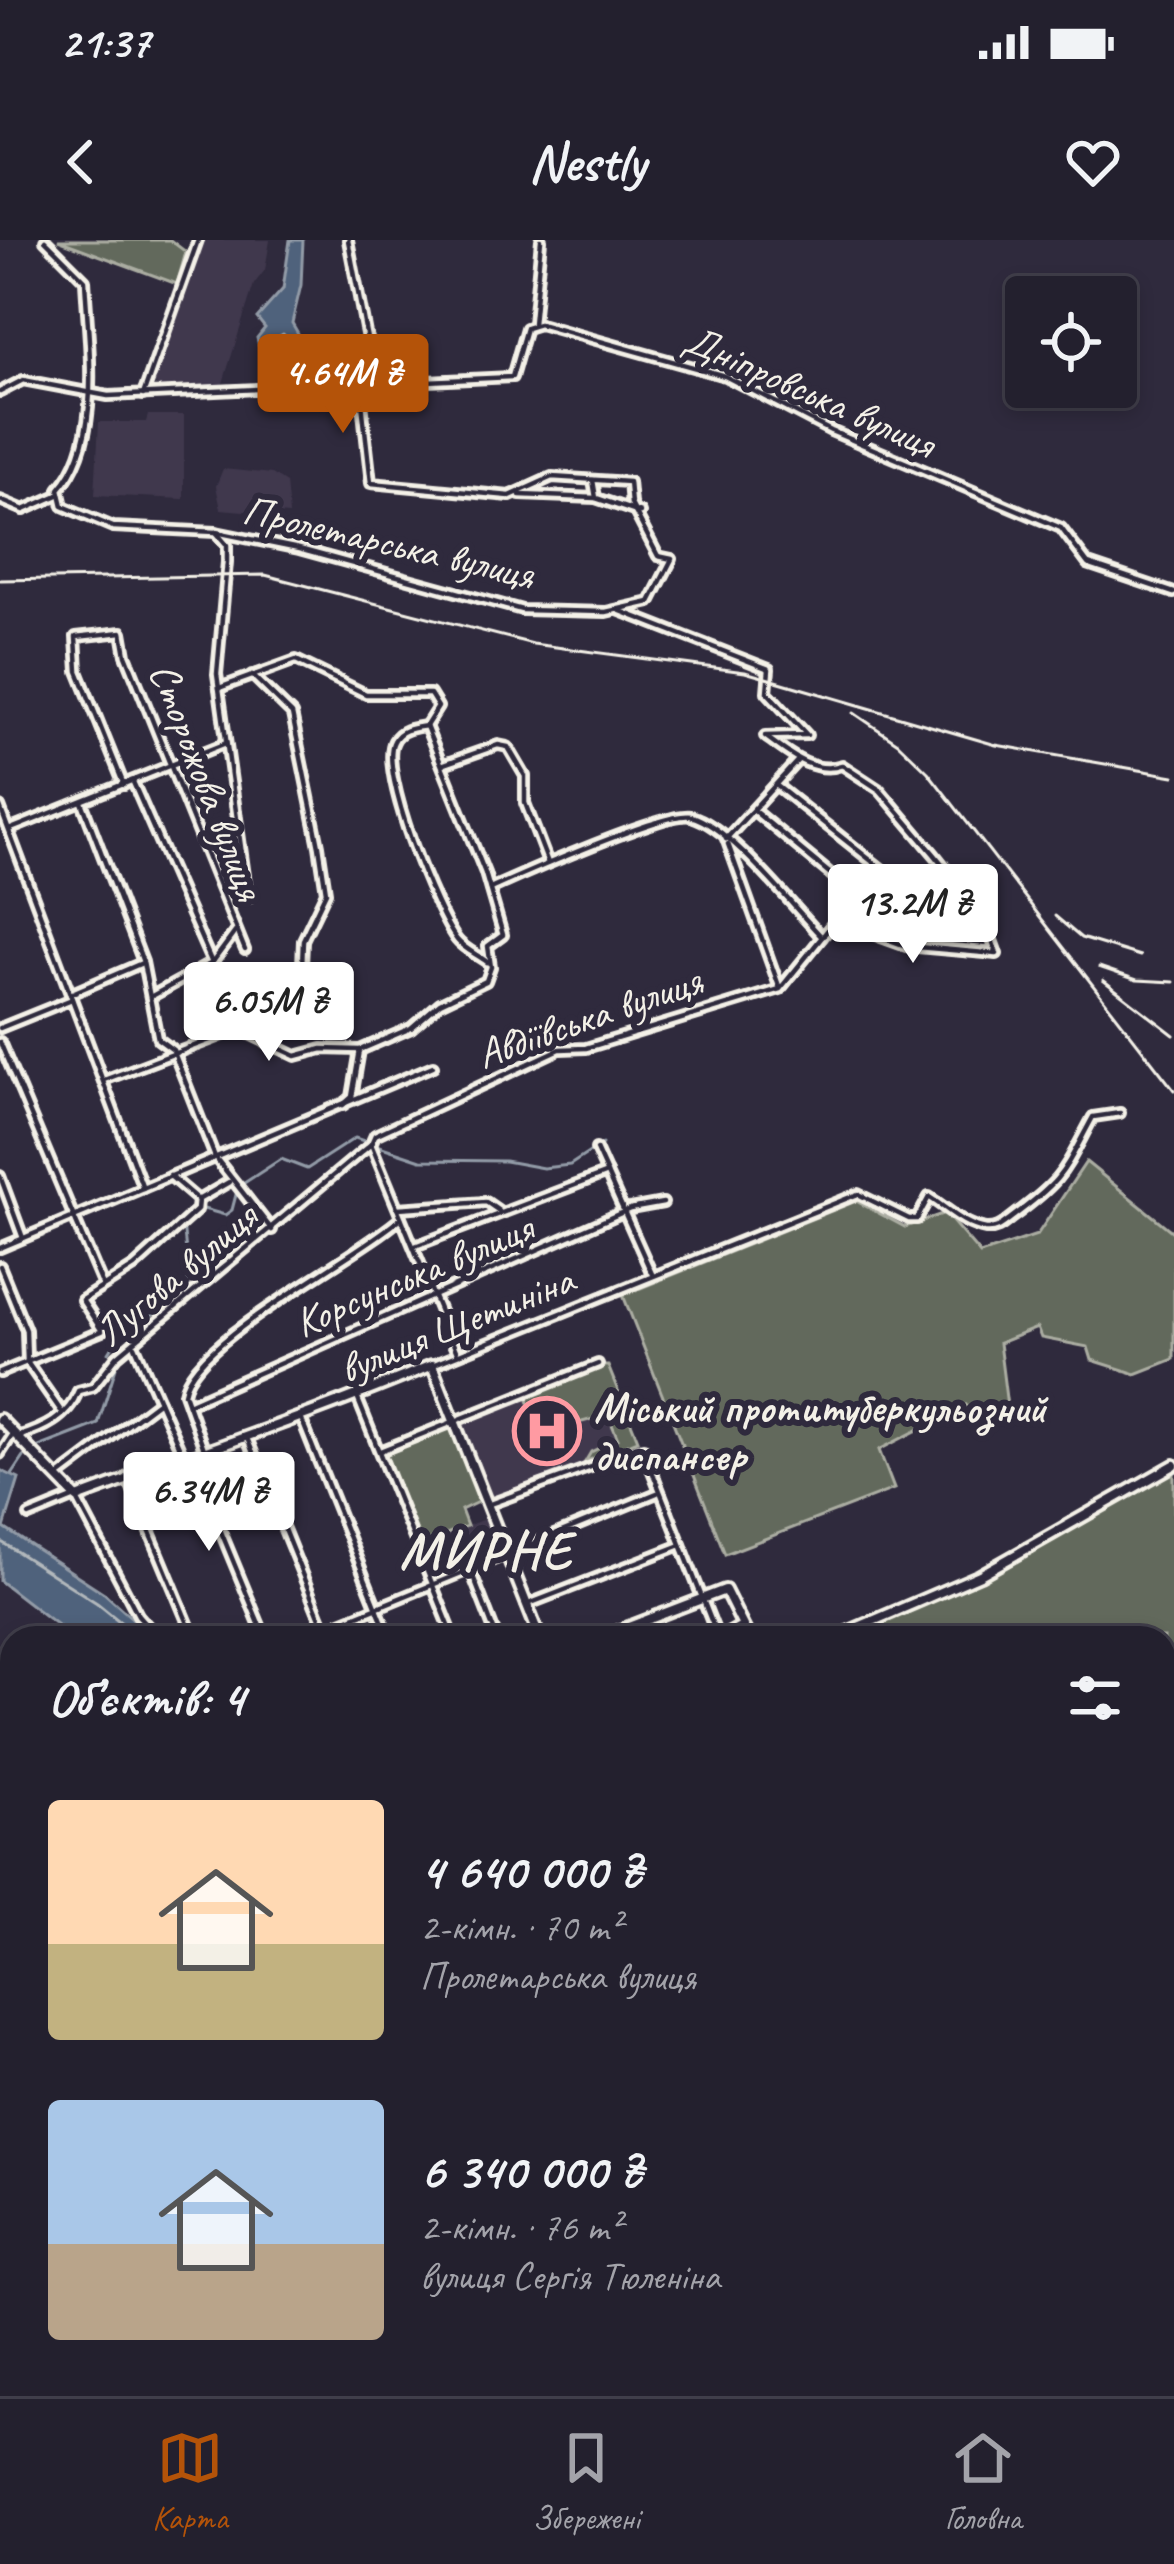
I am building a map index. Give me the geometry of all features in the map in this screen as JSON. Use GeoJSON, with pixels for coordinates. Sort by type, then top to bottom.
{"type":"FeatureCollection","features":[{"type":"Feature","properties":{"kind":"street"},"geometry":{"type":"LineString","coordinates":[[0,500],[24,510],[58,495],[80,464],[91,392],[85,280],[45,240]]}},
{"type":"Feature","properties":{"kind":"street"},"geometry":{"type":"LineString","coordinates":[[143,395],[198,240]]}},
{"type":"Feature","properties":{"kind":"street"},"geometry":{"type":"LineString","coordinates":[[348,240],[367,339],[360,385]]}},
{"type":"Feature","properties":{"kind":"street"},"geometry":{"type":"LineString","coordinates":[[0,392],[23,380],[143,395],[512,377],[524,332],[532,324],[541,240]]}},
{"type":"Feature","properties":{"kind":"street","name":"Дніпровська вулиця"},"geometry":{"type":"LineString","coordinates":[[532,324],[725,376],[831,431],[1060,528],[1088,564],[1174,593]]}},
{"type":"Feature","properties":{"kind":"street","name":"Пролетарська вулиця"},"geometry":{"type":"LineString","coordinates":[[360,385],[371,483],[520,495],[544,478],[593,480]]}},
{"type":"Feature","properties":{"kind":"street"},"geometry":{"type":"LineString","coordinates":[[596,498],[593,480],[628,482],[631,505],[640,513],[658,556],[672,559],[669,575],[650,602],[618,610]]}},
{"type":"Feature","properties":{"kind":"street","name":"Пролетарська вулиця"},"geometry":{"type":"LineString","coordinates":[[58,495],[63,506],[113,527],[216,532],[522,610],[618,610]]}},
{"type":"Feature","properties":{"kind":"street"},"geometry":{"type":"LineString","coordinates":[[520,495],[596,498],[640,513]]}},
{"type":"Feature","properties":{"kind":"street"},"geometry":{"type":"LineString","coordinates":[[216,532],[227,545],[218,688],[248,898]]}},
{"type":"Feature","properties":{"kind":"street"},"geometry":{"type":"LineString","coordinates":[[618,610],[769,669],[764,685],[771,699],[807,735],[765,736],[799,760],[827,770],[842,764],[880,790],[983,915],[997,954],[905,946],[835,921]]}},
{"type":"Feature","properties":{"kind":"street","name":"Сторожова вулиця"},"geometry":{"type":"LineString","coordinates":[[124,785],[73,646],[76,637],[122,632],[244,950]]}},
{"type":"Feature","properties":{"kind":"street"},"geometry":{"type":"LineString","coordinates":[[218,688],[296,660],[366,694],[430,694],[437,716],[426,726],[406,729],[394,739],[388,766],[397,807],[458,941],[489,962]]}},
{"type":"Feature","properties":{"kind":"street"},"geometry":{"type":"LineString","coordinates":[[252,675],[292,714],[326,892],[303,940],[302,967],[269,992],[261,1011]]}},
{"type":"Feature","properties":{"kind":"street"},"geometry":{"type":"LineString","coordinates":[[104,1080],[238,1029],[296,1056],[322,1049],[360,1050],[485,982],[488,946],[505,928],[426,726]]}},
{"type":"Feature","properties":{"kind":"street"},"geometry":{"type":"LineString","coordinates":[[11,829],[226,743]]}},
{"type":"Feature","properties":{"kind":"street"},"geometry":{"type":"LineString","coordinates":[[442,765],[508,747],[525,776],[524,803],[548,863]]}},
{"type":"Feature","properties":{"kind":"street"},"geometry":{"type":"LineString","coordinates":[[726,839],[799,760]]}},
{"type":"Feature","properties":{"kind":"street"},"geometry":{"type":"LineString","coordinates":[[133,782],[212,963]]}},
{"type":"Feature","properties":{"kind":"street"},"geometry":{"type":"LineString","coordinates":[[777,786],[888,874]]}},
{"type":"Feature","properties":{"kind":"street"},"geometry":{"type":"LineString","coordinates":[[82,802],[143,962],[158,1039],[173,1050],[215,1157],[272,1230]]}},
{"type":"Feature","properties":{"kind":"street"},"geometry":{"type":"LineString","coordinates":[[0,807],[143,1188]]}},
{"type":"Feature","properties":{"kind":"street"},"geometry":{"type":"LineString","coordinates":[[753,810],[868,904],[835,921],[780,988]]}},
{"type":"Feature","properties":{"kind":"street"},"geometry":{"type":"LineString","coordinates":[[490,889],[682,815],[694,817],[726,839],[822,937]]}},
{"type":"Feature","properties":{"kind":"street"},"geometry":{"type":"LineString","coordinates":[[726,839],[780,988]]}},
{"type":"Feature","properties":{"kind":"street"},"geometry":{"type":"LineString","coordinates":[[152,996],[212,963],[235,932]]}},
{"type":"Feature","properties":{"kind":"street"},"geometry":{"type":"LineString","coordinates":[[0,1028],[143,962]]}},
{"type":"Feature","properties":{"kind":"street","name":"Авдіївська вулиця"},"geometry":{"type":"LineString","coordinates":[[371,1144],[375,1136],[481,1082],[529,1068],[560,1049],[586,1048],[780,988]]}},
{"type":"Feature","properties":{"kind":"street"},"geometry":{"type":"LineString","coordinates":[[0,1042],[103,1287]]}},
{"type":"Feature","properties":{"kind":"street"},"geometry":{"type":"LineString","coordinates":[[343,1105],[352,1097],[360,1050]]}},
{"type":"Feature","properties":{"kind":"street"},"geometry":{"type":"LineString","coordinates":[[0,1248],[434,1066]]}},
{"type":"Feature","properties":{"kind":"street","name":"вулиця Щетиніна"},"geometry":{"type":"LineString","coordinates":[[75,1498],[186,1455],[302,1418],[858,1194],[909,1220],[917,1219],[929,1197],[955,1218],[992,1230],[1046,1196],[1070,1165],[1093,1117],[1120,1113]]}},
{"type":"Feature","properties":{"kind":"street"},"geometry":{"type":"LineString","coordinates":[[371,1144],[457,1353]]}},
{"type":"Feature","properties":{"kind":"street","name":"Лугова вулиця"},"geometry":{"type":"LineString","coordinates":[[15,1435],[40,1430],[63,1413],[78,1391],[93,1387],[117,1356],[371,1144]]}},
{"type":"Feature","properties":{"kind":"street"},"geometry":{"type":"LineString","coordinates":[[596,1149],[652,1274]]}},
{"type":"Feature","properties":{"kind":"street"},"geometry":{"type":"LineString","coordinates":[[415,1246],[607,1173]]}},
{"type":"Feature","properties":{"kind":"street"},"geometry":{"type":"LineString","coordinates":[[0,1176],[23,1238]]}},
{"type":"Feature","properties":{"kind":"street"},"geometry":{"type":"LineString","coordinates":[[170,1176],[197,1205]]}},
{"type":"Feature","properties":{"kind":"street"},"geometry":{"type":"LineString","coordinates":[[0,1373],[102,1330],[82,1300],[184,1227],[197,1205],[236,1185]]}},
{"type":"Feature","properties":{"kind":"street"},"geometry":{"type":"LineString","coordinates":[[398,1208],[479,1202],[499,1211]]}},
{"type":"Feature","properties":{"kind":"street","name":"Корсунська вулиця"},"geometry":{"type":"LineString","coordinates":[[188,1404],[435,1294],[662,1203]]}},
{"type":"Feature","properties":{"kind":"street"},"geometry":{"type":"LineString","coordinates":[[204,1449],[188,1404],[186,1382],[224,1342],[402,1217]]}},
{"type":"Feature","properties":{"kind":"street"},"geometry":{"type":"LineString","coordinates":[[0,1266],[26,1330],[27,1362],[63,1413]]}},
{"type":"Feature","properties":{"kind":"street"},"geometry":{"type":"LineString","coordinates":[[134,1345],[261,1626]]}},
{"type":"Feature","properties":{"kind":"street"},"geometry":{"type":"LineString","coordinates":[[0,1364],[8,1371]]}},
{"type":"Feature","properties":{"kind":"street"},"geometry":{"type":"LineString","coordinates":[[380,1451],[598,1364]]}},
{"type":"Feature","properties":{"kind":"street"},"geometry":{"type":"LineString","coordinates":[[432,1365],[535,1626]]}},
{"type":"Feature","properties":{"kind":"street"},"geometry":{"type":"LineString","coordinates":[[357,1396],[449,1626]]}},
{"type":"Feature","properties":{"kind":"street"},"geometry":{"type":"LineString","coordinates":[[56,1480],[159,1401]]}},
{"type":"Feature","properties":{"kind":"street"},"geometry":{"type":"LineString","coordinates":[[302,1418],[384,1626]]}},
{"type":"Feature","properties":{"kind":"street"},"geometry":{"type":"LineString","coordinates":[[0,1419],[75,1498],[119,1583],[149,1626]]}},
{"type":"Feature","properties":{"kind":"street"},"geometry":{"type":"LineString","coordinates":[[0,1453],[15,1435]]}},
{"type":"Feature","properties":{"kind":"street"},"geometry":{"type":"LineString","coordinates":[[246,1436],[324,1626]]}},
{"type":"Feature","properties":{"kind":"street"},"geometry":{"type":"LineString","coordinates":[[487,1505],[638,1447],[714,1626]]}},
{"type":"Feature","properties":{"kind":"street"},"geometry":{"type":"LineString","coordinates":[[861,1626],[980,1575],[1174,1466]]}},
{"type":"Feature","properties":{"kind":"street"},"geometry":{"type":"LineString","coordinates":[[127,1478],[189,1626]]}},
{"type":"Feature","properties":{"kind":"street"},"geometry":{"type":"LineString","coordinates":[[333,1626],[657,1493]]}},
{"type":"Feature","properties":{"kind":"street"},"geometry":{"type":"LineString","coordinates":[[29,1516],[75,1498]]}},
{"type":"Feature","properties":{"kind":"street"},"geometry":{"type":"LineString","coordinates":[[526,1605],[681,1545]]}},
{"type":"Feature","properties":{"kind":"street"},"geometry":{"type":"LineString","coordinates":[[470,1570],[492,1626]]}},
{"type":"Feature","properties":{"kind":"street"},"geometry":{"type":"LineString","coordinates":[[630,1626],[702,1597],[729,1592],[743,1624],[740,1626]]}},
{"type":"Feature","properties":{"kind":"shaded area"},"geometry":{"type":"Polygon","coordinates":[[[203,240],[270,240],[265,270],[254,284],[222,386],[166,391],[152,383],[203,240]]]}},
{"type":"Feature","properties":{"kind":"shaded area"},"geometry":{"type":"Polygon","coordinates":[[[148,415],[184,415],[184,499],[95,495],[99,422],[146,422],[148,415]]]}},
{"type":"Feature","properties":{"kind":"shaded area"},"geometry":{"type":"Polygon","coordinates":[[[223,469],[272,474],[286,483],[289,515],[221,509],[216,486],[223,469]]]}},
{"type":"Feature","properties":{"kind":"shaded area","name":"Міський протитуберкульозний диспансер"},"geometry":{"type":"Polygon","coordinates":[[[608,1366],[639,1445],[488,1502],[456,1422],[608,1366]]]}},
{"type":"Feature","properties":{"kind":"shaded area"},"geometry":{"type":"Polygon","coordinates":[[[487,1518],[501,1555],[438,1581],[421,1544],[487,1518]]]}},
{"type":"Feature","properties":{"kind":"green space"},"geometry":{"type":"Polygon","coordinates":[[[58,240],[170,240],[186,252],[177,284],[58,240]]]}},
{"type":"Feature","properties":{"kind":"green space"},"geometry":{"type":"Polygon","coordinates":[[[1086,1162],[1174,1233],[1174,1359],[1136,1374],[1092,1360],[1088,1347],[1041,1338],[1037,1328],[999,1343],[1007,1406],[978,1420],[966,1405],[879,1450],[894,1489],[725,1554],[623,1295],[856,1201],[905,1227],[945,1213],[980,1254],[1037,1235],[1086,1162]]]}},
{"type":"Feature","properties":{"kind":"green space"},"geometry":{"type":"Polygon","coordinates":[[[608,1366],[638,1440],[585,1462],[591,1452],[618,1439],[608,1415],[541,1433],[526,1395],[608,1366]]]}},
{"type":"Feature","properties":{"kind":"green space"},"geometry":{"type":"Polygon","coordinates":[[[452,1424],[482,1500],[461,1510],[467,1526],[421,1544],[384,1453],[452,1424]]]}},
{"type":"Feature","properties":{"kind":"green space"},"geometry":{"type":"Polygon","coordinates":[[[1174,1469],[1174,1626],[867,1626],[982,1577],[1174,1469]]]}},
{"type":"Feature","properties":{"kind":"water"},"geometry":{"type":"Polygon","coordinates":[[[290,240],[303,240],[301,285],[292,323],[303,342],[345,360],[348,379],[290,380],[262,354],[257,338],[265,328],[257,318],[283,289],[290,240]]]}},
{"type":"Feature","properties":{"kind":"water"},"geometry":{"type":"Polygon","coordinates":[[[0,1470],[19,1479],[4,1528],[104,1593],[141,1626],[58,1626],[0,1581],[0,1470]]]}},
{"type":"Feature","properties":{"kind":"waterway"},"geometry":{"type":"LineString","coordinates":[[109,1352],[123,1330],[164,1309],[189,1280],[183,1223],[189,1212],[200,1208],[225,1215],[232,1210],[238,1187],[281,1159],[307,1169],[355,1138],[421,1160],[505,1161],[543,1168],[570,1165],[602,1144]]}},
{"type":"Feature","properties":{"kind":"waterway"},"geometry":{"type":"LineString","coordinates":[[39,1447],[98,1424],[116,1367]]}},
{"type":"Feature","properties":{"kind":"waterway"},"geometry":{"type":"LineString","coordinates":[[12,1475],[24,1457]]}},
{"type":"Feature","properties":{"kind":"railway"},"geometry":{"type":"LineString","coordinates":[[0,580],[265,575],[533,644],[745,672],[996,745],[1174,776]]}},
{"type":"Feature","properties":{"kind":"railway"},"geometry":{"type":"LineString","coordinates":[[854,713],[898,743],[928,772],[1174,1090]]}},
{"type":"Feature","properties":{"kind":"railway"},"geometry":{"type":"LineString","coordinates":[[1055,916],[1081,938],[1140,956]]}},
{"type":"Feature","properties":{"kind":"railway"},"geometry":{"type":"LineString","coordinates":[[1099,967],[1137,980],[1174,982]]}},
{"type":"Feature","properties":{"kind":"railway"},"geometry":{"type":"LineString","coordinates":[[1103,980],[1174,1035]]}},
{"type":"Feature","properties":{"kind":"place","name":"Міський протитуберкульозний диспансер"},"geometry":{"type":"Point","coordinates":[547,1431]}},
{"type":"Feature","properties":{"kind":"district","name":"МИРНЕ"},"geometry":{"type":"Point","coordinates":[487,1549]}}]}
